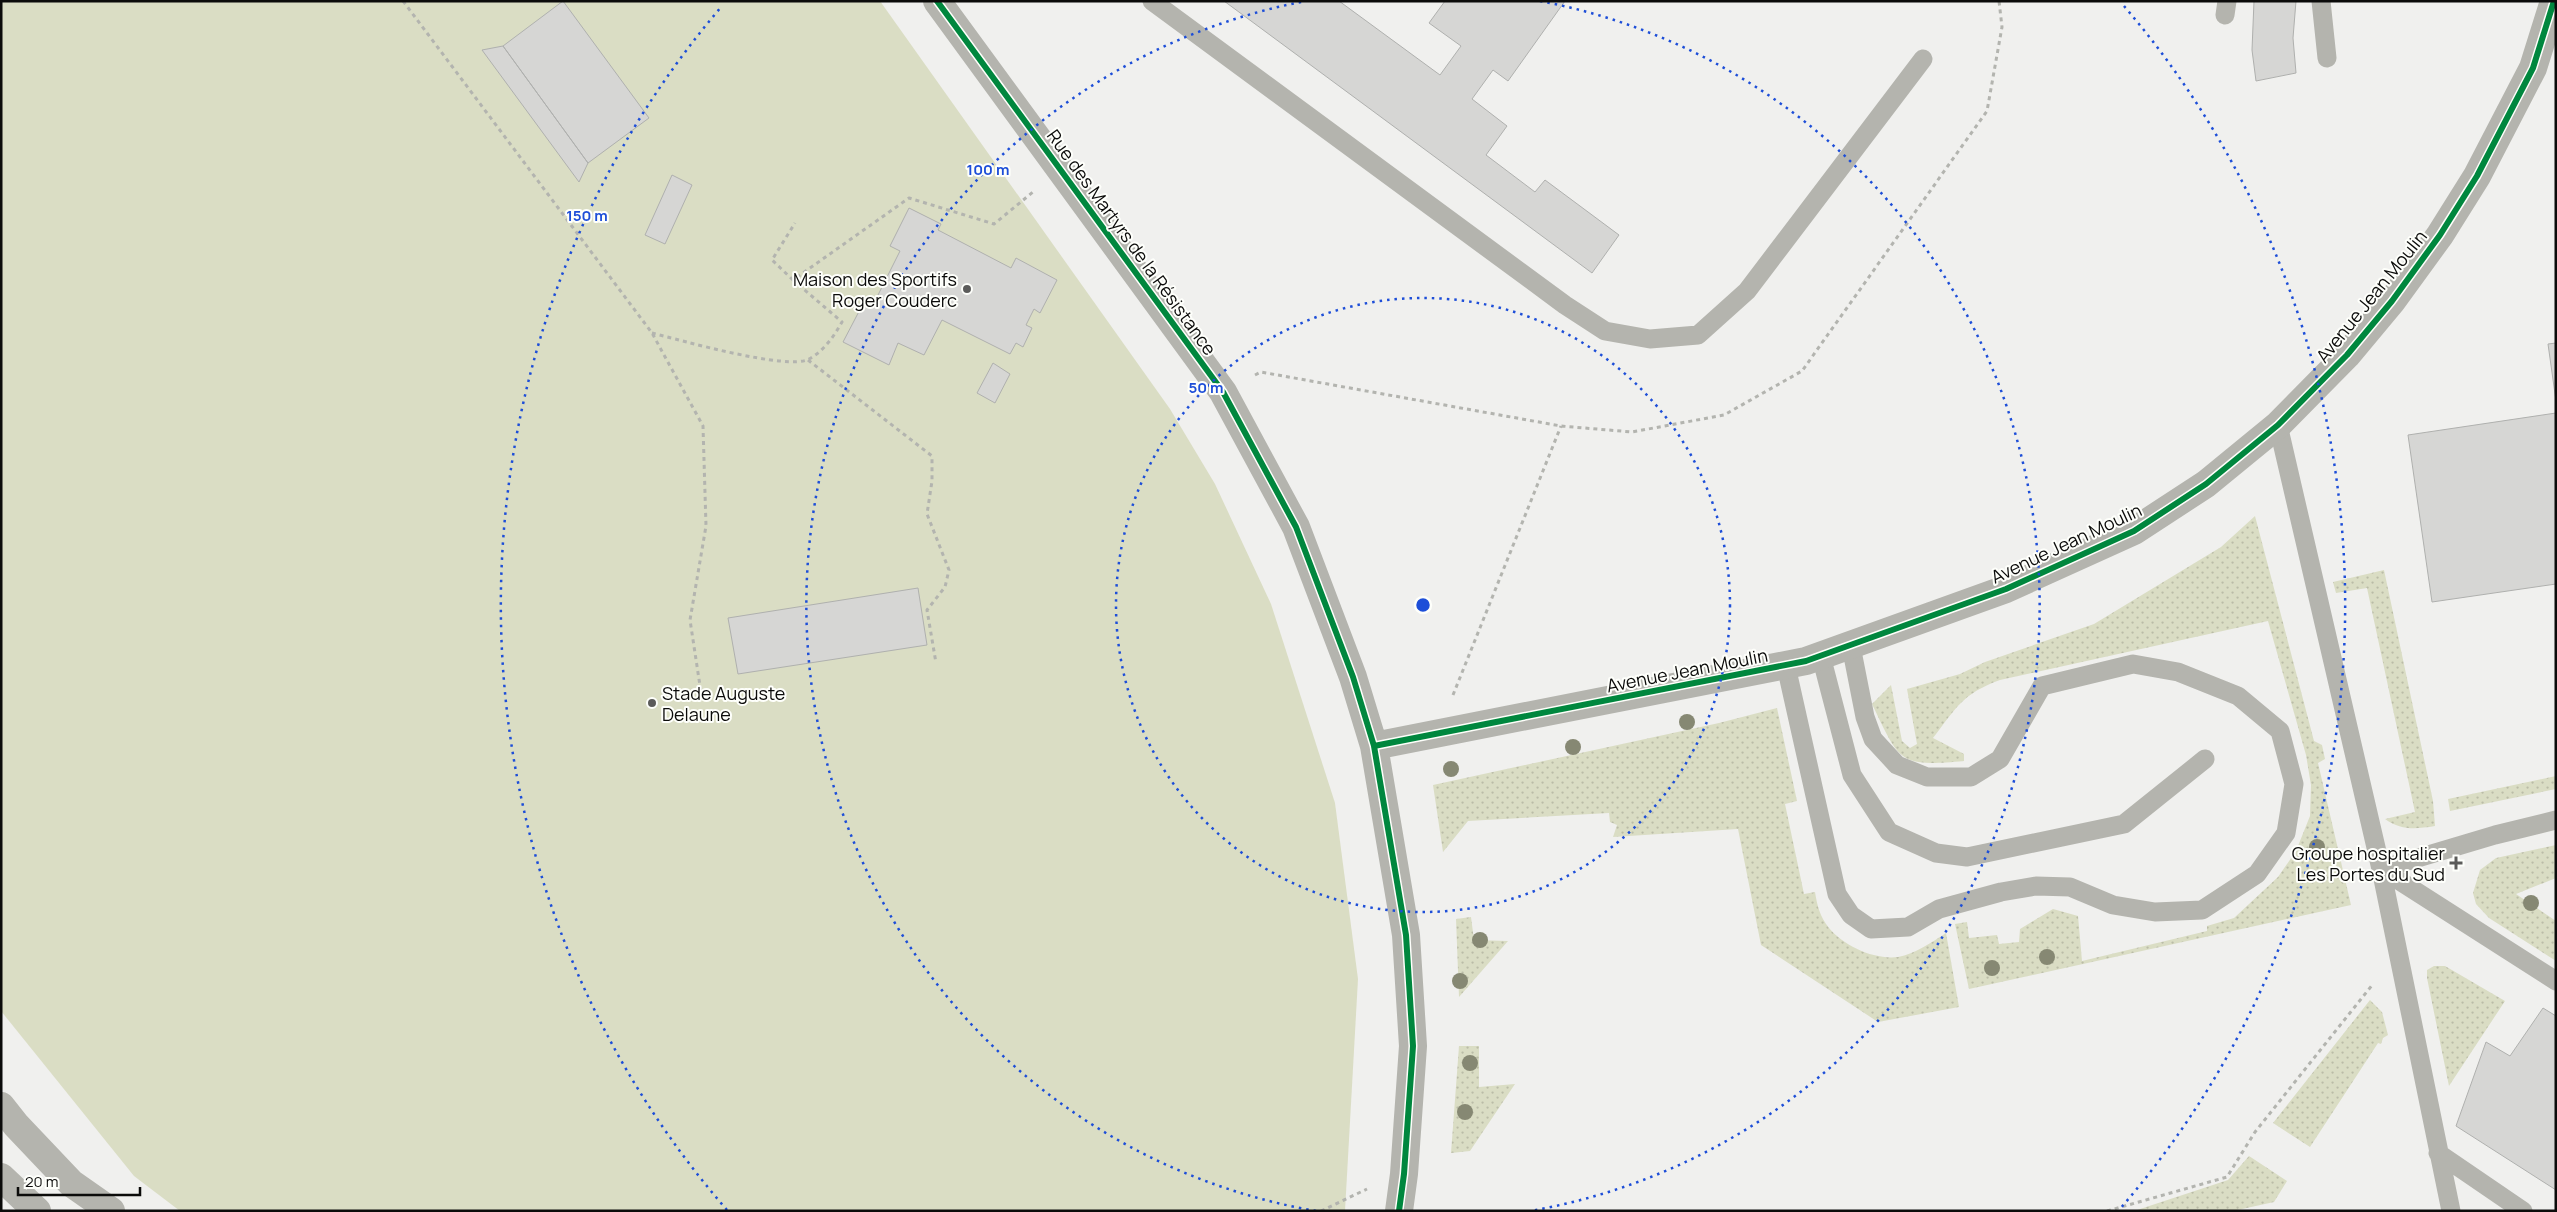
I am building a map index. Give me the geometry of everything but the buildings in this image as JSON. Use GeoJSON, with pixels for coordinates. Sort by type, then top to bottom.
{"type":"FeatureCollection","features":[{"type":"Feature","properties":{"kind":"street","name":"Rue des Martyrs de la Résistance"},"geometry":{"type":"LineString","coordinates":[[937,1],[1223,392],[1296,527],[1352,677],[1374,746],[1406,935],[1412,1046],[1404,1174],[1399,1211]]}},
{"type":"Feature","properties":{"kind":"street","name":"Avenue Jean Moulin"},"geometry":{"type":"LineString","coordinates":[[1374,746],[1437,732],[1786,666],[1851,646],[2006,590],[2134,531],[2206,484],[2278,425],[2348,355],[2392,301],[2440,235],[2477,176],[2533,68],[2554,1]]}},
{"type":"Feature","properties":{"kind":"street"},"geometry":{"type":"LineString","coordinates":[[1,1106],[16,1125],[71,1183],[111,1211]]}},
{"type":"Feature","properties":{"kind":"street"},"geometry":{"type":"LineString","coordinates":[[1,1177],[37,1211]]}},
{"type":"Feature","properties":{"kind":"lane"},"geometry":{"type":"LineString","coordinates":[[1152,1],[1565,305],[1604,331],[1650,339],[1698,335],[1747,291],[1924,59]]}},
{"type":"Feature","properties":{"kind":"lane"},"geometry":{"type":"LineString","coordinates":[[2321,1],[2326,58]]}},
{"type":"Feature","properties":{"kind":"lane"},"geometry":{"type":"LineString","coordinates":[[2278,425],[2381,869],[2451,1211]]}},
{"type":"Feature","properties":{"kind":"lane"},"geometry":{"type":"LineString","coordinates":[[1786,666],[1837,894],[1851,915],[1871,929],[1908,927],[1939,909],[2001,892],[2036,886],[2070,888],[2113,905],[2155,912],[2202,910],[2257,874],[2286,832],[2294,784],[2280,731],[2238,696],[2178,672],[2133,664],[2042,686],[2000,758],[1972,777],[1928,777],[1897,765],[1873,739],[1865,717],[1851,646]]}},
{"type":"Feature","properties":{"kind":"lane"},"geometry":{"type":"LineString","coordinates":[[1821,656],[1852,775],[1889,832],[1936,853],[1967,857],[2124,824],[2205,759]]}},
{"type":"Feature","properties":{"kind":"lane"},"geometry":{"type":"LineString","coordinates":[[2381,869],[2495,834],[2556,820]]}},
{"type":"Feature","properties":{"kind":"lane"},"geometry":{"type":"LineString","coordinates":[[2381,869],[2556,981]]}},
{"type":"Feature","properties":{"kind":"lane"},"geometry":{"type":"LineString","coordinates":[[2438,1154],[2523,1211]]}},
{"type":"Feature","properties":{"kind":"path"},"geometry":{"type":"LineString","coordinates":[[403,1],[652,333],[703,426],[706,526],[690,620],[702,699]]}},
{"type":"Feature","properties":{"kind":"path"},"geometry":{"type":"LineString","coordinates":[[793,280],[909,198],[994,224],[1027,195]]}},
{"type":"Feature","properties":{"kind":"path"},"geometry":{"type":"LineString","coordinates":[[652,333],[766,361],[808,360],[831,341],[842,322],[772,260],[795,223]]}},
{"type":"Feature","properties":{"kind":"path"},"geometry":{"type":"LineString","coordinates":[[808,360],[932,456],[932,481],[927,514],[949,570],[945,587],[926,610],[936,664]]}},
{"type":"Feature","properties":{"kind":"path"},"geometry":{"type":"LineString","coordinates":[[1437,732],[1561,426]]}},
{"type":"Feature","properties":{"kind":"path"},"geometry":{"type":"LineString","coordinates":[[2107,1211],[2227,1176],[2255,1132],[2398,952]]}},
{"type":"Feature","properties":{"kind":"path"},"geometry":{"type":"LineString","coordinates":[[1321,1211],[1404,1174]]}},
{"type":"Feature","properties":{"kind":"green space","name":"Stade Auguste Delaune"},"geometry":{"type":"Polygon","coordinates":[[[1,1],[880,1],[1170,409],[1215,484],[1271,604],[1335,803],[1358,979],[1345,1211],[180,1211],[134,1176],[1,1011],[1,1]]]}},
{"type":"Feature","properties":{"kind":"green space"},"geometry":{"type":"Polygon","coordinates":[[[2255,516],[2314,741],[2322,745],[2325,759],[2318,763],[2351,905],[1969,989],[1955,924],[1967,922],[1969,938],[1997,935],[1999,944],[2019,942],[2020,929],[2053,909],[2078,916],[2082,961],[2207,931],[2207,926],[2234,918],[2278,877],[2296,851],[2310,816],[2311,785],[2306,755],[2268,621],[2000,680],[1987,685],[1968,696],[1933,738],[1964,754],[1964,761],[1926,763],[1913,761],[1904,756],[1896,749],[1889,738],[1872,704],[1891,685],[1902,741],[1910,748],[1917,744],[1907,689],[1960,674],[1985,662],[2094,624],[2221,547],[2255,516]]]}},
{"type":"Feature","properties":{"kind":"green space"},"geometry":{"type":"Polygon","coordinates":[[[2384,570],[2433,801],[2435,826],[2409,828],[2397,826],[2385,819],[2415,812],[2367,588],[2336,593],[2333,582],[2384,570]]]}},
{"type":"Feature","properties":{"kind":"green space"},"geometry":{"type":"Polygon","coordinates":[[[1777,708],[1797,801],[1785,804],[1804,894],[1815,892],[1823,920],[1835,935],[1851,946],[1870,954],[1898,957],[1923,947],[1946,933],[1959,1007],[1878,1022],[1761,945],[1738,829],[1613,837],[1617,825],[1610,822],[1609,813],[1468,821],[1443,852],[1433,785],[1719,723],[1777,708]]]}},
{"type":"Feature","properties":{"kind":"green space"},"geometry":{"type":"Polygon","coordinates":[[[2556,776],[2556,789],[2450,811],[2448,799],[2556,776]]]}},
{"type":"Feature","properties":{"kind":"green space"},"geometry":{"type":"Polygon","coordinates":[[[2556,845],[2556,878],[2516,894],[2556,921],[2556,961],[2489,918],[2476,904],[2473,893],[2480,870],[2496,858],[2556,845]]]}},
{"type":"Feature","properties":{"kind":"green space"},"geometry":{"type":"Polygon","coordinates":[[[1471,917],[1474,940],[1508,941],[1459,997],[1456,919],[1471,917]]]}},
{"type":"Feature","properties":{"kind":"green space"},"geometry":{"type":"Polygon","coordinates":[[[2434,966],[2445,966],[2505,1001],[2449,1086],[2427,978],[2427,970],[2434,966]]]}},
{"type":"Feature","properties":{"kind":"green space"},"geometry":{"type":"Polygon","coordinates":[[[2370,1000],[2382,1012],[2388,1035],[2383,1038],[2381,1044],[2378,1043],[2310,1147],[2273,1123],[2370,1000]]]}},
{"type":"Feature","properties":{"kind":"green space"},"geometry":{"type":"Polygon","coordinates":[[[1459,1046],[1479,1046],[1479,1087],[1515,1084],[1470,1151],[1451,1153],[1459,1046]]]}},
{"type":"Feature","properties":{"kind":"green space"},"geometry":{"type":"Polygon","coordinates":[[[2249,1156],[2287,1181],[2274,1202],[2233,1211],[2134,1211],[2228,1180],[2249,1156]]]}},
{"type":"Feature","properties":{"kind":"cycle path"},"geometry":{"type":"LineString","coordinates":[[937,1],[1223,392],[1296,527],[1353,677],[1374,746],[1406,935],[1413,1046],[1404,1174],[1399,1211]]}},
{"type":"Feature","properties":{"kind":"cycle path"},"geometry":{"type":"LineString","coordinates":[[1374,746],[1806,661],[2006,589],[2134,531],[2206,484],[2278,425],[2347,355],[2392,301],[2440,235],[2477,176],[2533,68],[2554,1]]}},
{"type":"Feature","properties":{"kind":"place","name":"Maison des Sportifs Roger Couderc"},"geometry":{"type":"Point","coordinates":[967,289]}},
{"type":"Feature","properties":{"kind":"place","name":"Stade Auguste Delaune"},"geometry":{"type":"Point","coordinates":[652,703]}},
{"type":"Feature","properties":{"kind":"place","name":"Groupe hospitalier Les Portes du Sud"},"geometry":{"type":"Point","coordinates":[2456,863]}}]}
